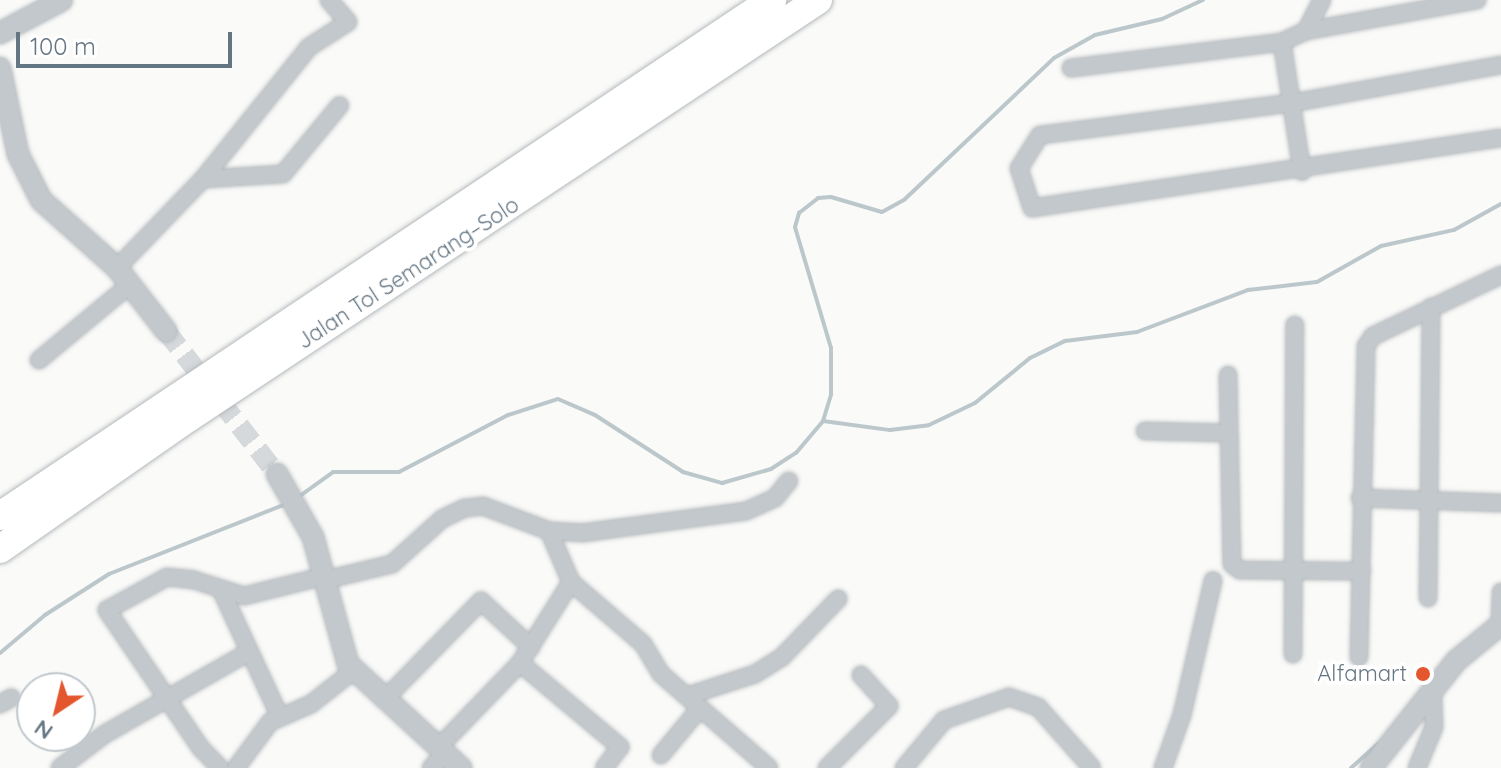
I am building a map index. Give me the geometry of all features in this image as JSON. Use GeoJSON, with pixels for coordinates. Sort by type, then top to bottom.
{"type":"FeatureCollection","features":[{"type":"Feature","properties":{"kind":"highway","name":"Jalan Tol Semarang–Solo"},"geometry":{"type":"LineString","coordinates":[[0,516],[772,0]]}},
{"type":"Feature","properties":{"kind":"highway","name":"Jalan Tol Semarang–Solo"},"geometry":{"type":"LineString","coordinates":[[0,549],[818,0]]}},
{"type":"Feature","properties":{"kind":"street"},"geometry":{"type":"LineString","coordinates":[[0,33],[62,0]]}},
{"type":"Feature","properties":{"kind":"street"},"geometry":{"type":"LineString","coordinates":[[39,360],[123,277],[309,47],[348,22],[329,0]]}},
{"type":"Feature","properties":{"kind":"street"},"geometry":{"type":"LineString","coordinates":[[1306,31],[1322,0]]}},
{"type":"Feature","properties":{"kind":"street"},"geometry":{"type":"LineString","coordinates":[[1071,68],[1282,42],[1306,31],[1477,0]]}},
{"type":"Feature","properties":{"kind":"street"},"geometry":{"type":"LineString","coordinates":[[1282,42],[1302,171]]}},
{"type":"Feature","properties":{"kind":"street"},"geometry":{"type":"LineString","coordinates":[[1501,65],[1291,103],[1040,135],[1020,170],[1032,208],[1302,171],[1501,138]]}},
{"type":"Feature","properties":{"kind":"street"},"geometry":{"type":"LineString","coordinates":[[0,68],[18,154],[35,190],[56,216],[123,277],[166,331]]}},
{"type":"Feature","properties":{"kind":"street"},"geometry":{"type":"LineString","coordinates":[[203,179],[283,174],[340,105]]}},
{"type":"Feature","properties":{"kind":"street"},"geometry":{"type":"LineString","coordinates":[[1359,657],[1362,571],[1360,498],[1366,346],[1373,336],[1501,275]]}},
{"type":"Feature","properties":{"kind":"street"},"geometry":{"type":"LineString","coordinates":[[1428,598],[1431,307]]}},
{"type":"Feature","properties":{"kind":"street"},"geometry":{"type":"LineString","coordinates":[[1293,654],[1295,325]]}},
{"type":"Feature","properties":{"kind":"street"},"geometry":{"type":"LineString","coordinates":[[1228,375],[1232,564],[1240,570],[1362,571]]}},
{"type":"Feature","properties":{"kind":"street"},"geometry":{"type":"LineString","coordinates":[[1145,431],[1229,433]]}},
{"type":"Feature","properties":{"kind":"street"},"geometry":{"type":"LineString","coordinates":[[277,474],[303,516],[324,578],[336,629],[353,671],[438,757],[461,768]]}},
{"type":"Feature","properties":{"kind":"street"},"geometry":{"type":"LineString","coordinates":[[220,768],[166,698],[107,610],[167,577],[194,580],[222,592],[250,596],[392,564],[442,519],[465,508],[506,511],[549,531],[582,533],[746,511],[775,498],[789,481]]}},
{"type":"Feature","properties":{"kind":"street"},"geometry":{"type":"LineString","coordinates":[[1360,498],[1501,503]]}},
{"type":"Feature","properties":{"kind":"street"},"geometry":{"type":"LineString","coordinates":[[549,531],[571,582],[643,644],[661,674],[769,768]]}},
{"type":"Feature","properties":{"kind":"street"},"geometry":{"type":"LineString","coordinates":[[1163,768],[1186,700],[1213,581]]}},
{"type":"Feature","properties":{"kind":"street"},"geometry":{"type":"LineString","coordinates":[[438,757],[520,663],[571,582]]}},
{"type":"Feature","properties":{"kind":"street"},"geometry":{"type":"LineString","coordinates":[[222,592],[279,715]]}},
{"type":"Feature","properties":{"kind":"street"},"geometry":{"type":"LineString","coordinates":[[1371,768],[1465,652],[1500,625],[1501,592]]}},
{"type":"Feature","properties":{"kind":"street"},"geometry":{"type":"LineString","coordinates":[[661,755],[693,702],[773,662],[838,599]]}},
{"type":"Feature","properties":{"kind":"street"},"geometry":{"type":"LineString","coordinates":[[384,700],[481,601],[531,647]]}},
{"type":"Feature","properties":{"kind":"street"},"geometry":{"type":"LineString","coordinates":[[60,768],[166,698],[249,652]]}},
{"type":"Feature","properties":{"kind":"street"},"geometry":{"type":"LineString","coordinates":[[520,663],[620,747],[604,768]]}},
{"type":"Feature","properties":{"kind":"street"},"geometry":{"type":"LineString","coordinates":[[236,768],[279,715],[311,704],[353,671]]}},
{"type":"Feature","properties":{"kind":"street"},"geometry":{"type":"LineString","coordinates":[[827,768],[889,706],[861,675]]}},
{"type":"Feature","properties":{"kind":"street"},"geometry":{"type":"LineString","coordinates":[[1417,768],[1434,727],[1433,689]]}},
{"type":"Feature","properties":{"kind":"street"},"geometry":{"type":"LineString","coordinates":[[904,768],[944,720],[1009,697],[1038,707],[1092,768]]}},
{"type":"Feature","properties":{"kind":"waterway"},"geometry":{"type":"LineString","coordinates":[[297,498],[333,472],[399,472],[508,415],[558,399],[595,415],[683,472],[722,483],[771,469],[796,453],[823,421],[831,394],[831,348],[795,227],[799,213],[818,198],[831,197],[882,212],[905,199],[1054,58],[1095,35],[1162,19],[1203,0]]}},
{"type":"Feature","properties":{"kind":"waterway"},"geometry":{"type":"LineString","coordinates":[[823,421],[890,430],[929,425],[975,403],[1030,358],[1065,341],[1137,332],[1248,290],[1317,282],[1381,246],[1454,230],[1501,204]]}},
{"type":"Feature","properties":{"kind":"waterway"},"geometry":{"type":"LineString","coordinates":[[0,653],[45,615],[109,574],[286,504]]}},
{"type":"Feature","properties":{"kind":"waterway"},"geometry":{"type":"LineString","coordinates":[[1351,768],[1378,744]]}},
{"type":"Feature","properties":{"kind":"tunnel"},"geometry":{"type":"LineString","coordinates":[[166,331],[277,474]]}},
{"type":"Feature","properties":{"kind":"place","name":"Alfamart"},"geometry":{"type":"Point","coordinates":[1423,674]}}]}
